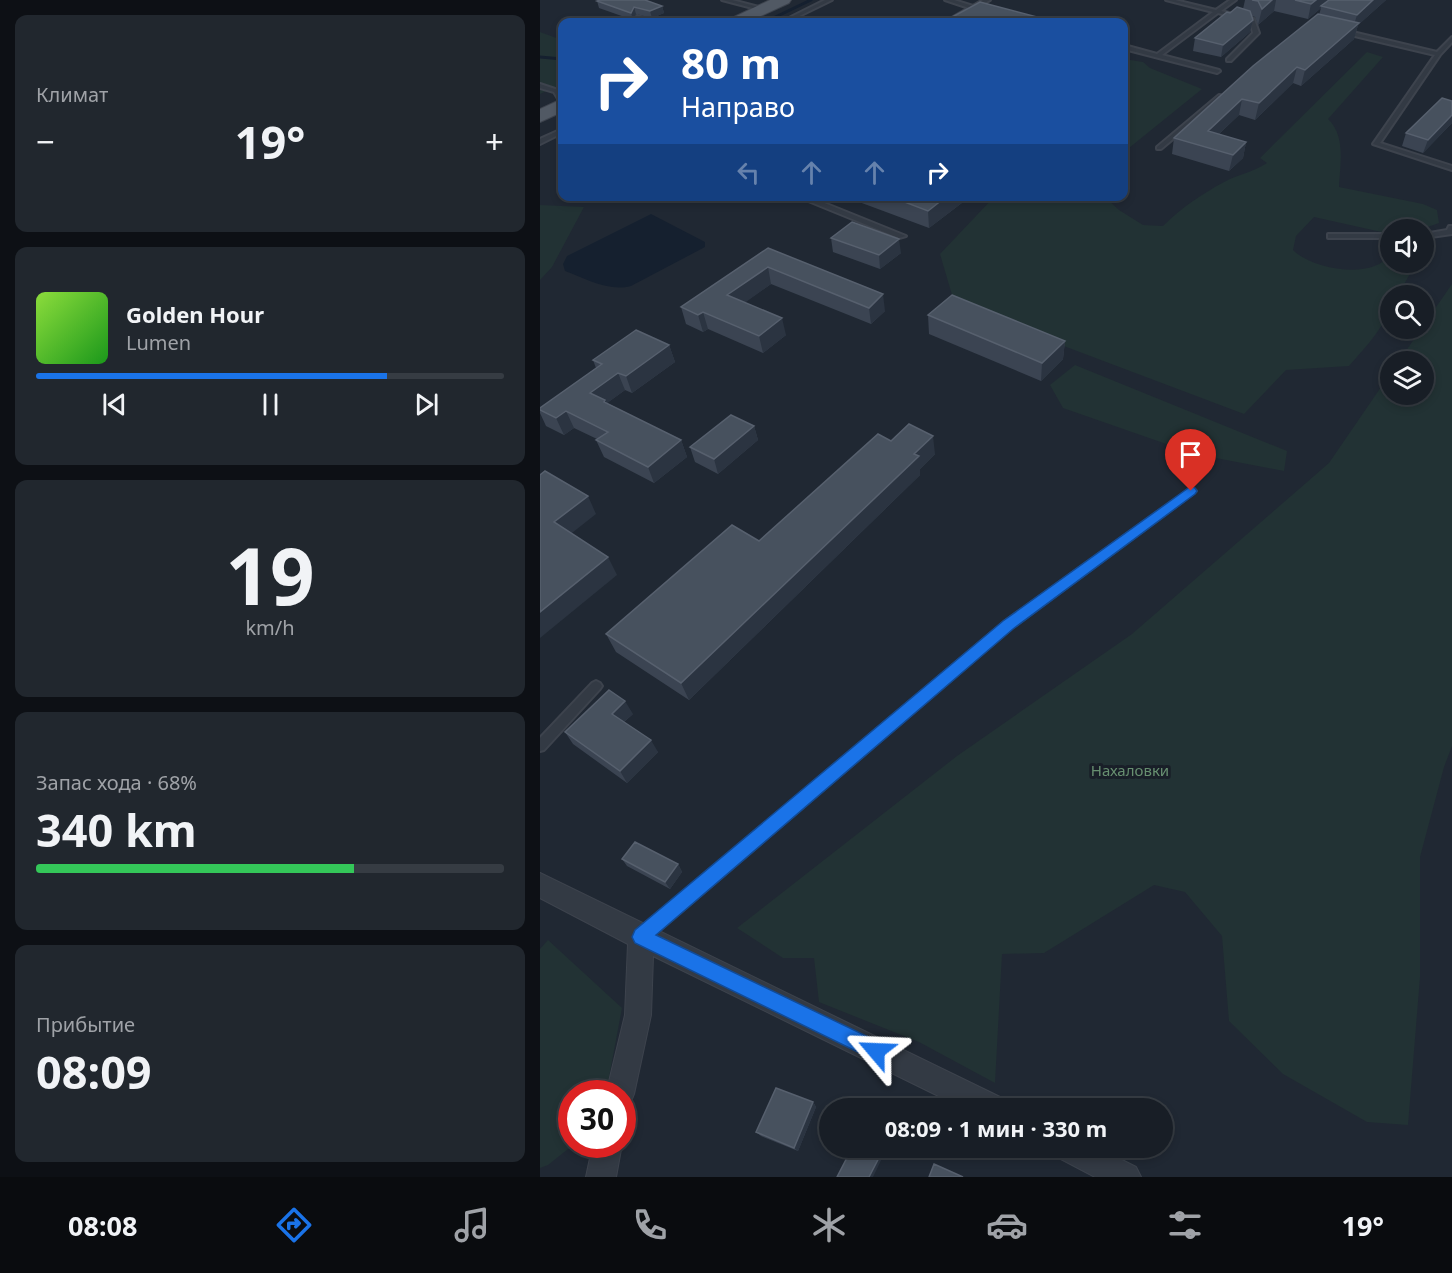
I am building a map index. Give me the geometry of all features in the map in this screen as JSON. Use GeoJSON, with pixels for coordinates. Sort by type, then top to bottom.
{"type":"FeatureCollection","features":[{"type":"Feature","properties":{"kind":"main road"},"geometry":{"type":"LineString","coordinates":[[745,18],[783,0]]}},
{"type":"Feature","properties":{"kind":"main road"},"geometry":{"type":"LineString","coordinates":[[540,116],[558,105]]}},
{"type":"Feature","properties":{"kind":"street"},"geometry":{"type":"LineString","coordinates":[[540,885],[641,937],[971,1098]]}},
{"type":"Feature","properties":{"kind":"street"},"geometry":{"type":"LineString","coordinates":[[623,1080],[638,1015],[641,937]]}},
{"type":"Feature","properties":{"kind":"street"},"geometry":{"type":"LineString","coordinates":[[601,1177],[605,1158]]}},
{"type":"Feature","properties":{"kind":"street"},"geometry":{"type":"LineString","coordinates":[[1089,1158],[1126,1177]]}},
{"type":"Feature","properties":{"kind":"lane"},"geometry":{"type":"LineString","coordinates":[[725,0],[764,9]]}},
{"type":"Feature","properties":{"kind":"lane"},"geometry":{"type":"LineString","coordinates":[[792,18],[830,0]]}},
{"type":"Feature","properties":{"kind":"lane"},"geometry":{"type":"LineString","coordinates":[[948,0],[996,14]]}},
{"type":"Feature","properties":{"kind":"lane"},"geometry":{"type":"LineString","coordinates":[[954,18],[987,0]]}},
{"type":"Feature","properties":{"kind":"lane"},"geometry":{"type":"LineString","coordinates":[[1169,0],[1252,20],[1256,33],[1229,60]]}},
{"type":"Feature","properties":{"kind":"lane"},"geometry":{"type":"LineString","coordinates":[[1157,56],[1233,0]]}},
{"type":"Feature","properties":{"kind":"lane"},"geometry":{"type":"LineString","coordinates":[[1341,32],[1438,54]]}},
{"type":"Feature","properties":{"kind":"lane"},"geometry":{"type":"LineString","coordinates":[[1452,39],[1438,54],[1376,144],[1452,168]]}},
{"type":"Feature","properties":{"kind":"lane"},"geometry":{"type":"LineString","coordinates":[[1128,48],[1217,71]]}},
{"type":"Feature","properties":{"kind":"lane"},"geometry":{"type":"LineString","coordinates":[[540,86],[556,92],[558,96]]}},
{"type":"Feature","properties":{"kind":"lane"},"geometry":{"type":"LineString","coordinates":[[1159,147],[1229,89]]}},
{"type":"Feature","properties":{"kind":"lane"},"geometry":{"type":"LineString","coordinates":[[540,142],[558,133]]}},
{"type":"Feature","properties":{"kind":"lane"},"geometry":{"type":"LineString","coordinates":[[813,201],[902,236]]}},
{"type":"Feature","properties":{"kind":"lane"},"geometry":{"type":"LineString","coordinates":[[1434,234],[1450,232],[1452,228]]}},
{"type":"Feature","properties":{"kind":"lane"},"geometry":{"type":"LineString","coordinates":[[1331,236],[1380,236]]}},
{"type":"Feature","properties":{"kind":"lane"},"geometry":{"type":"LineString","coordinates":[[641,937],[1008,625],[1191,491]]}},
{"type":"Feature","properties":{"kind":"lane"},"geometry":{"type":"LineString","coordinates":[[540,746],[596,686]]}},
{"type":"Feature","properties":{"kind":"green space"},"geometry":{"type":"Polygon","coordinates":[[[540,32],[558,39],[558,86],[540,94],[540,32]]]}},
{"type":"Feature","properties":{"kind":"green space"},"geometry":{"type":"Polygon","coordinates":[[[1367,52],[1383,57],[1328,119],[1334,126],[1340,142],[1339,187],[1423,204],[1437,210],[1439,223],[1434,225],[1434,219],[1380,219],[1380,232],[1314,217],[1296,236],[1293,250],[1302,257],[1327,267],[1357,270],[1380,263],[1380,273],[1410,273],[1404,285],[1380,285],[1380,328],[1349,366],[1286,370],[1244,414],[955,305],[940,254],[990,201],[1109,201],[1143,225],[1163,226],[1184,207],[1208,191],[1267,163],[1260,158],[1367,52]]]}},
{"type":"Feature","properties":{"kind":"green space"},"geometry":{"type":"Polygon","coordinates":[[[1128,60],[1143,62],[1150,68],[1202,89],[1128,149],[1128,60]]]}},
{"type":"Feature","properties":{"kind":"green space"},"geometry":{"type":"Polygon","coordinates":[[[540,205],[584,207],[552,267],[540,280],[540,205]]]}},
{"type":"Feature","properties":{"kind":"green space","name":"Нахаловки"},"geometry":{"type":"Polygon","coordinates":[[[1452,284],[1452,746],[1444,767],[1420,857],[1420,977],[1408,1125],[1367,1122],[1283,1074],[1229,1021],[1222,936],[1185,892],[1154,885],[1044,953],[1002,954],[995,1083],[919,1042],[819,1002],[814,958],[783,958],[737,928],[957,756],[1132,634],[1329,463],[1380,389],[1380,405],[1434,405],[1434,351],[1406,351],[1414,339],[1434,339],[1434,310],[1452,284]]]}},
{"type":"Feature","properties":{"kind":"green space"},"geometry":{"type":"Polygon","coordinates":[[[1075,365],[1287,451],[1284,471],[1195,454],[1063,408],[1050,385],[1075,365]]]}},
{"type":"Feature","properties":{"kind":"green space"},"geometry":{"type":"Polygon","coordinates":[[[548,940],[622,1008],[608,1080],[558,1080],[558,1157],[540,1168],[540,949],[548,940]]]}},
{"type":"Feature","properties":{"kind":"water"},"geometry":{"type":"Polygon","coordinates":[[[651,214],[705,242],[705,247],[631,286],[606,286],[565,271],[563,264],[567,256],[651,214]]]}},
{"type":"Feature","properties":{"kind":"building"},"geometry":{"type":"Polygon","coordinates":[[[645,0],[662,6],[650,11],[634,7],[631,13],[597,1],[645,0]]]}},
{"type":"Feature","properties":{"kind":"building"},"geometry":{"type":"Polygon","coordinates":[[[1252,0],[1272,0],[1262,9],[1258,1],[1252,0]]]}},
{"type":"Feature","properties":{"kind":"building"},"geometry":{"type":"Polygon","coordinates":[[[1295,0],[1316,0],[1311,4],[1295,0]]]}},
{"type":"Feature","properties":{"kind":"building"},"geometry":{"type":"Polygon","coordinates":[[[1329,0],[1373,0],[1357,15],[1321,6],[1329,0]]]}},
{"type":"Feature","properties":{"kind":"building"},"geometry":{"type":"Polygon","coordinates":[[[980,2],[1041,18],[950,18],[980,2]]]}},
{"type":"Feature","properties":{"kind":"building"},"geometry":{"type":"Polygon","coordinates":[[[1237,7],[1250,11],[1253,20],[1223,45],[1195,38],[1227,12],[1230,13],[1237,7]]]}},
{"type":"Feature","properties":{"kind":"building"},"geometry":{"type":"Polygon","coordinates":[[[1318,14],[1359,23],[1305,70],[1297,67],[1259,103],[1242,99],[1208,131],[1246,142],[1233,155],[1174,138],[1253,66],[1318,14]]]}},
{"type":"Feature","properties":{"kind":"building"},"geometry":{"type":"Polygon","coordinates":[[[1442,98],[1452,101],[1452,115],[1428,140],[1406,133],[1442,98]]]}},
{"type":"Feature","properties":{"kind":"building"},"geometry":{"type":"Polygon","coordinates":[[[902,201],[941,201],[928,211],[902,201]]]}},
{"type":"Feature","properties":{"kind":"building"},"geometry":{"type":"Polygon","coordinates":[[[852,222],[899,239],[879,255],[831,238],[852,222]]]}},
{"type":"Feature","properties":{"kind":"building"},"geometry":{"type":"Polygon","coordinates":[[[768,248],[883,294],[869,308],[768,267],[727,295],[782,318],[759,336],[703,312],[698,315],[681,307],[768,248]]]}},
{"type":"Feature","properties":{"kind":"building"},"geometry":{"type":"Polygon","coordinates":[[[952,295],[1065,341],[1042,363],[928,315],[952,295]]]}},
{"type":"Feature","properties":{"kind":"building"},"geometry":{"type":"Polygon","coordinates":[[[636,330],[669,345],[626,376],[618,373],[590,393],[681,440],[648,467],[596,440],[608,432],[566,411],[556,418],[540,410],[602,364],[593,360],[636,330]]]}},
{"type":"Feature","properties":{"kind":"building"},"geometry":{"type":"Polygon","coordinates":[[[731,415],[754,426],[714,459],[690,447],[731,415]]]}},
{"type":"Feature","properties":{"kind":"building"},"geometry":{"type":"Polygon","coordinates":[[[909,424],[933,436],[914,454],[919,456],[681,683],[606,634],[732,525],[759,541],[878,434],[891,441],[909,424]]]}},
{"type":"Feature","properties":{"kind":"building"},"geometry":{"type":"Polygon","coordinates":[[[545,471],[588,496],[554,522],[608,557],[540,612],[540,475],[545,471]]]}},
{"type":"Feature","properties":{"kind":"building"},"geometry":{"type":"Polygon","coordinates":[[[609,690],[625,701],[612,714],[651,740],[620,771],[565,732],[609,690]]]}},
{"type":"Feature","properties":{"kind":"building"},"geometry":{"type":"Polygon","coordinates":[[[635,842],[678,864],[665,882],[622,859],[635,842]]]}},
{"type":"Feature","properties":{"kind":"building"},"geometry":{"type":"Polygon","coordinates":[[[776,1088],[813,1102],[794,1148],[756,1132],[776,1088]]]}},
{"type":"Feature","properties":{"kind":"building"},"geometry":{"type":"Polygon","coordinates":[[[847,1158],[879,1158],[869,1177],[837,1177],[847,1158]]]}},
{"type":"Feature","properties":{"kind":"building"},"geometry":{"type":"Polygon","coordinates":[[[934,1164],[963,1177],[929,1177],[934,1164]]]}},
{"type":"Feature","properties":{"kind":"waterway"},"geometry":{"type":"LineString","coordinates":[[773,18],[811,0]]}},
{"type":"Feature","properties":{"kind":"waterway"},"geometry":{"type":"LineString","coordinates":[[540,57],[558,59]]}},
{"type":"Feature","properties":{"kind":"route"},"geometry":{"type":"LineString","coordinates":[[876,1051],[641,937],[1008,625],[1191,491]]}}]}
